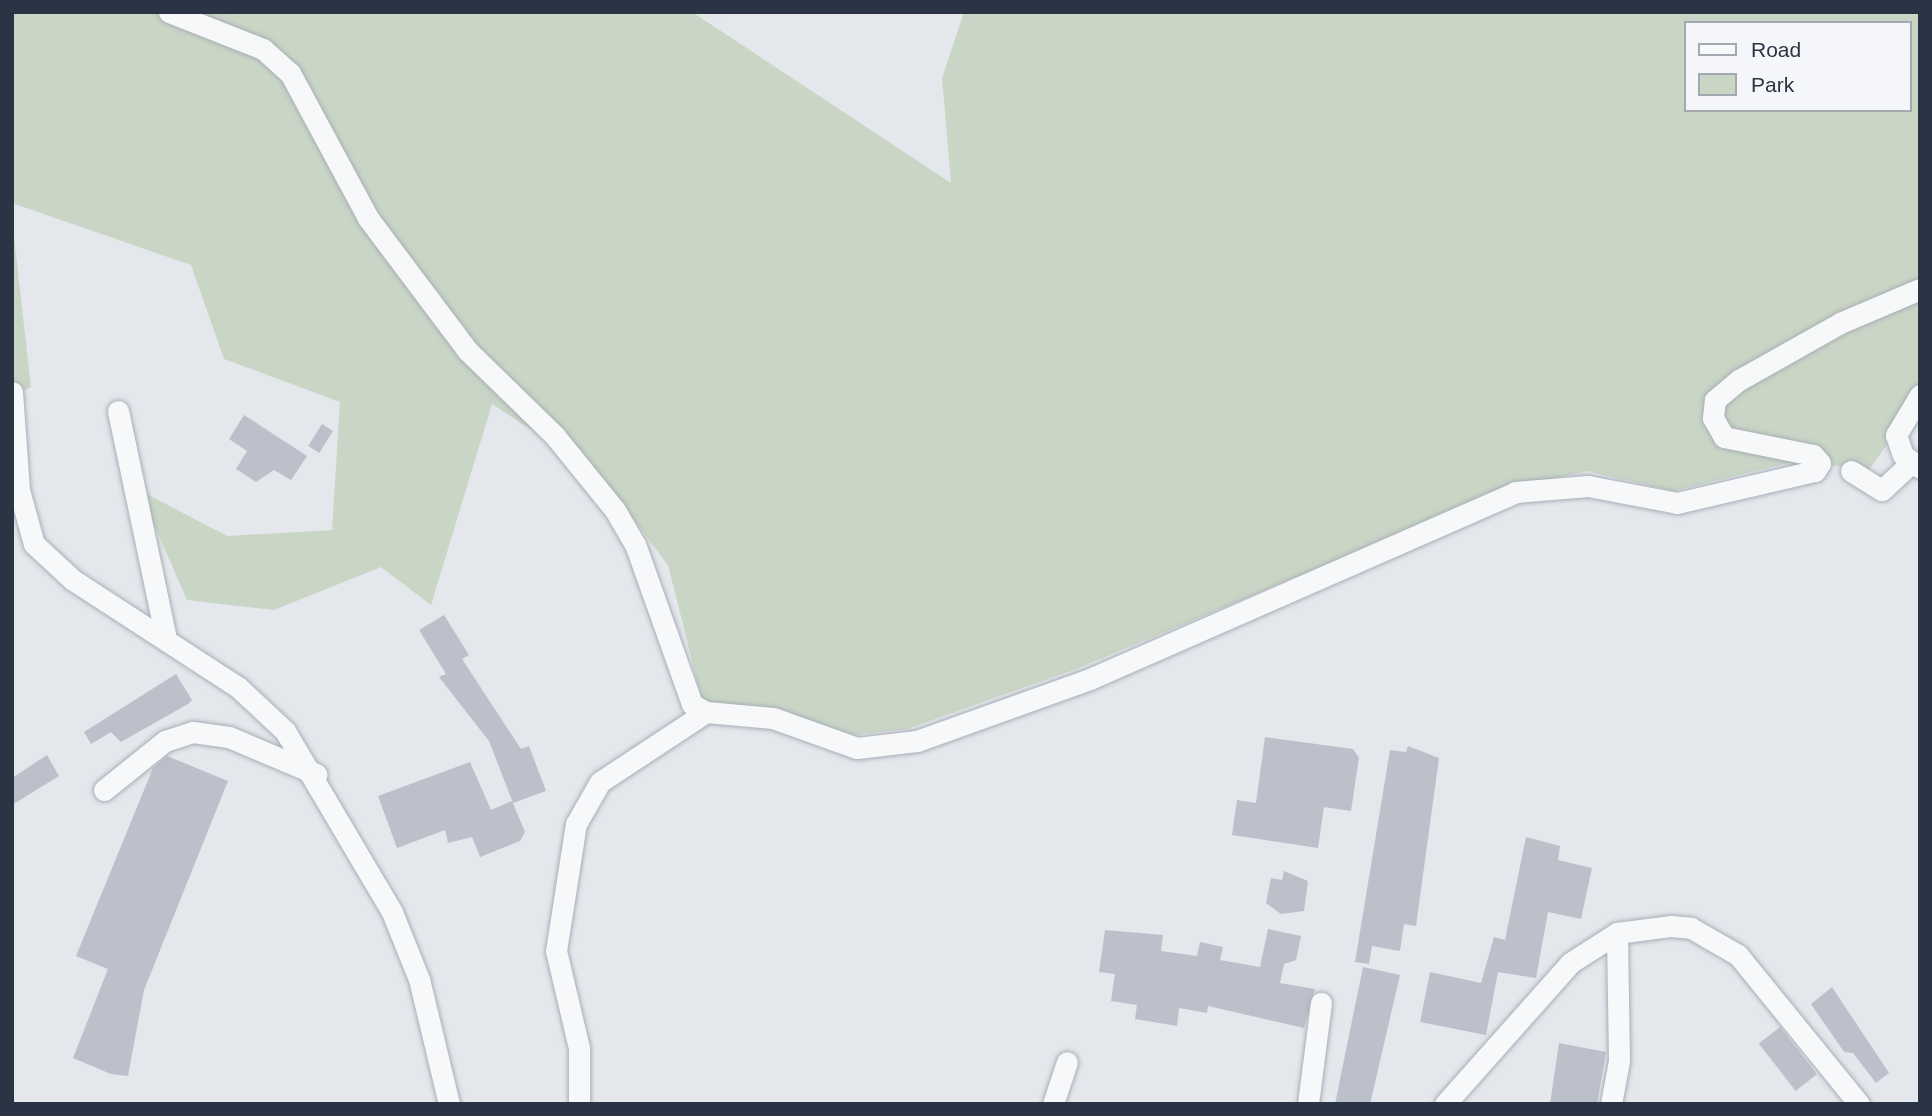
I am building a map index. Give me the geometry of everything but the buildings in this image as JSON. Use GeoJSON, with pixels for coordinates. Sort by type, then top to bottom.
{"type":"FeatureCollection","features":[{"type":"Feature","properties":{"kind":"street"},"geometry":{"type":"LineString","coordinates":[[169,12],[263,49],[290,73],[376,229],[468,351],[555,436],[615,510],[635,544],[686,696],[706,712],[773,718],[842,745],[900,746],[1090,679],[1497,498],[1588,486],[1677,503],[1815,471],[1820,463],[1813,455],[1724,437],[1713,418],[1716,400],[1739,380],[1855,315],[1920,289]]}},
{"type":"Feature","properties":{"kind":"street"},"geometry":{"type":"LineString","coordinates":[[12,392],[19,490],[34,544],[74,580],[238,687],[285,731],[316,774],[401,934],[419,979],[449,1104]]}},
{"type":"Feature","properties":{"kind":"street"},"geometry":{"type":"LineString","coordinates":[[1851,471],[1882,490],[1915,466],[1896,431],[1920,395]]}},
{"type":"Feature","properties":{"kind":"street"},"geometry":{"type":"LineString","coordinates":[[118,411],[166,638]]}},
{"type":"Feature","properties":{"kind":"street"},"geometry":{"type":"LineString","coordinates":[[579,1104],[579,1048],[556,951],[576,824],[600,782],[706,712]]}},
{"type":"Feature","properties":{"kind":"street"},"geometry":{"type":"LineString","coordinates":[[104,790],[165,741],[193,732],[229,737],[316,774]]}},
{"type":"Feature","properties":{"kind":"street"},"geometry":{"type":"LineString","coordinates":[[1445,1104],[1546,986],[1617,933],[1691,928],[1738,955],[1859,1104]]}},
{"type":"Feature","properties":{"kind":"street"},"geometry":{"type":"LineString","coordinates":[[1611,1104],[1619,1061],[1617,933]]}},
{"type":"Feature","properties":{"kind":"street"},"geometry":{"type":"LineString","coordinates":[[1308,1104],[1321,1003]]}},
{"type":"Feature","properties":{"kind":"street"},"geometry":{"type":"LineString","coordinates":[[1053,1104],[1067,1062]]}},
{"type":"Feature","properties":{"kind":"green space"},"geometry":{"type":"Polygon","coordinates":[[[12,12],[692,12],[951,183],[942,78],[964,12],[1920,12],[1920,399],[1868,471],[1801,460],[1673,491],[1587,471],[1507,489],[1076,669],[907,729],[835,737],[703,704],[668,565],[599,474],[492,404],[431,605],[381,567],[274,610],[187,600],[139,490],[227,536],[332,530],[340,402],[224,359],[191,265],[12,203],[12,12]]]}},
{"type":"Feature","properties":{"kind":"green space"},"geometry":{"type":"Polygon","coordinates":[[[12,220],[31,387],[12,397],[12,220]]]}}]}
